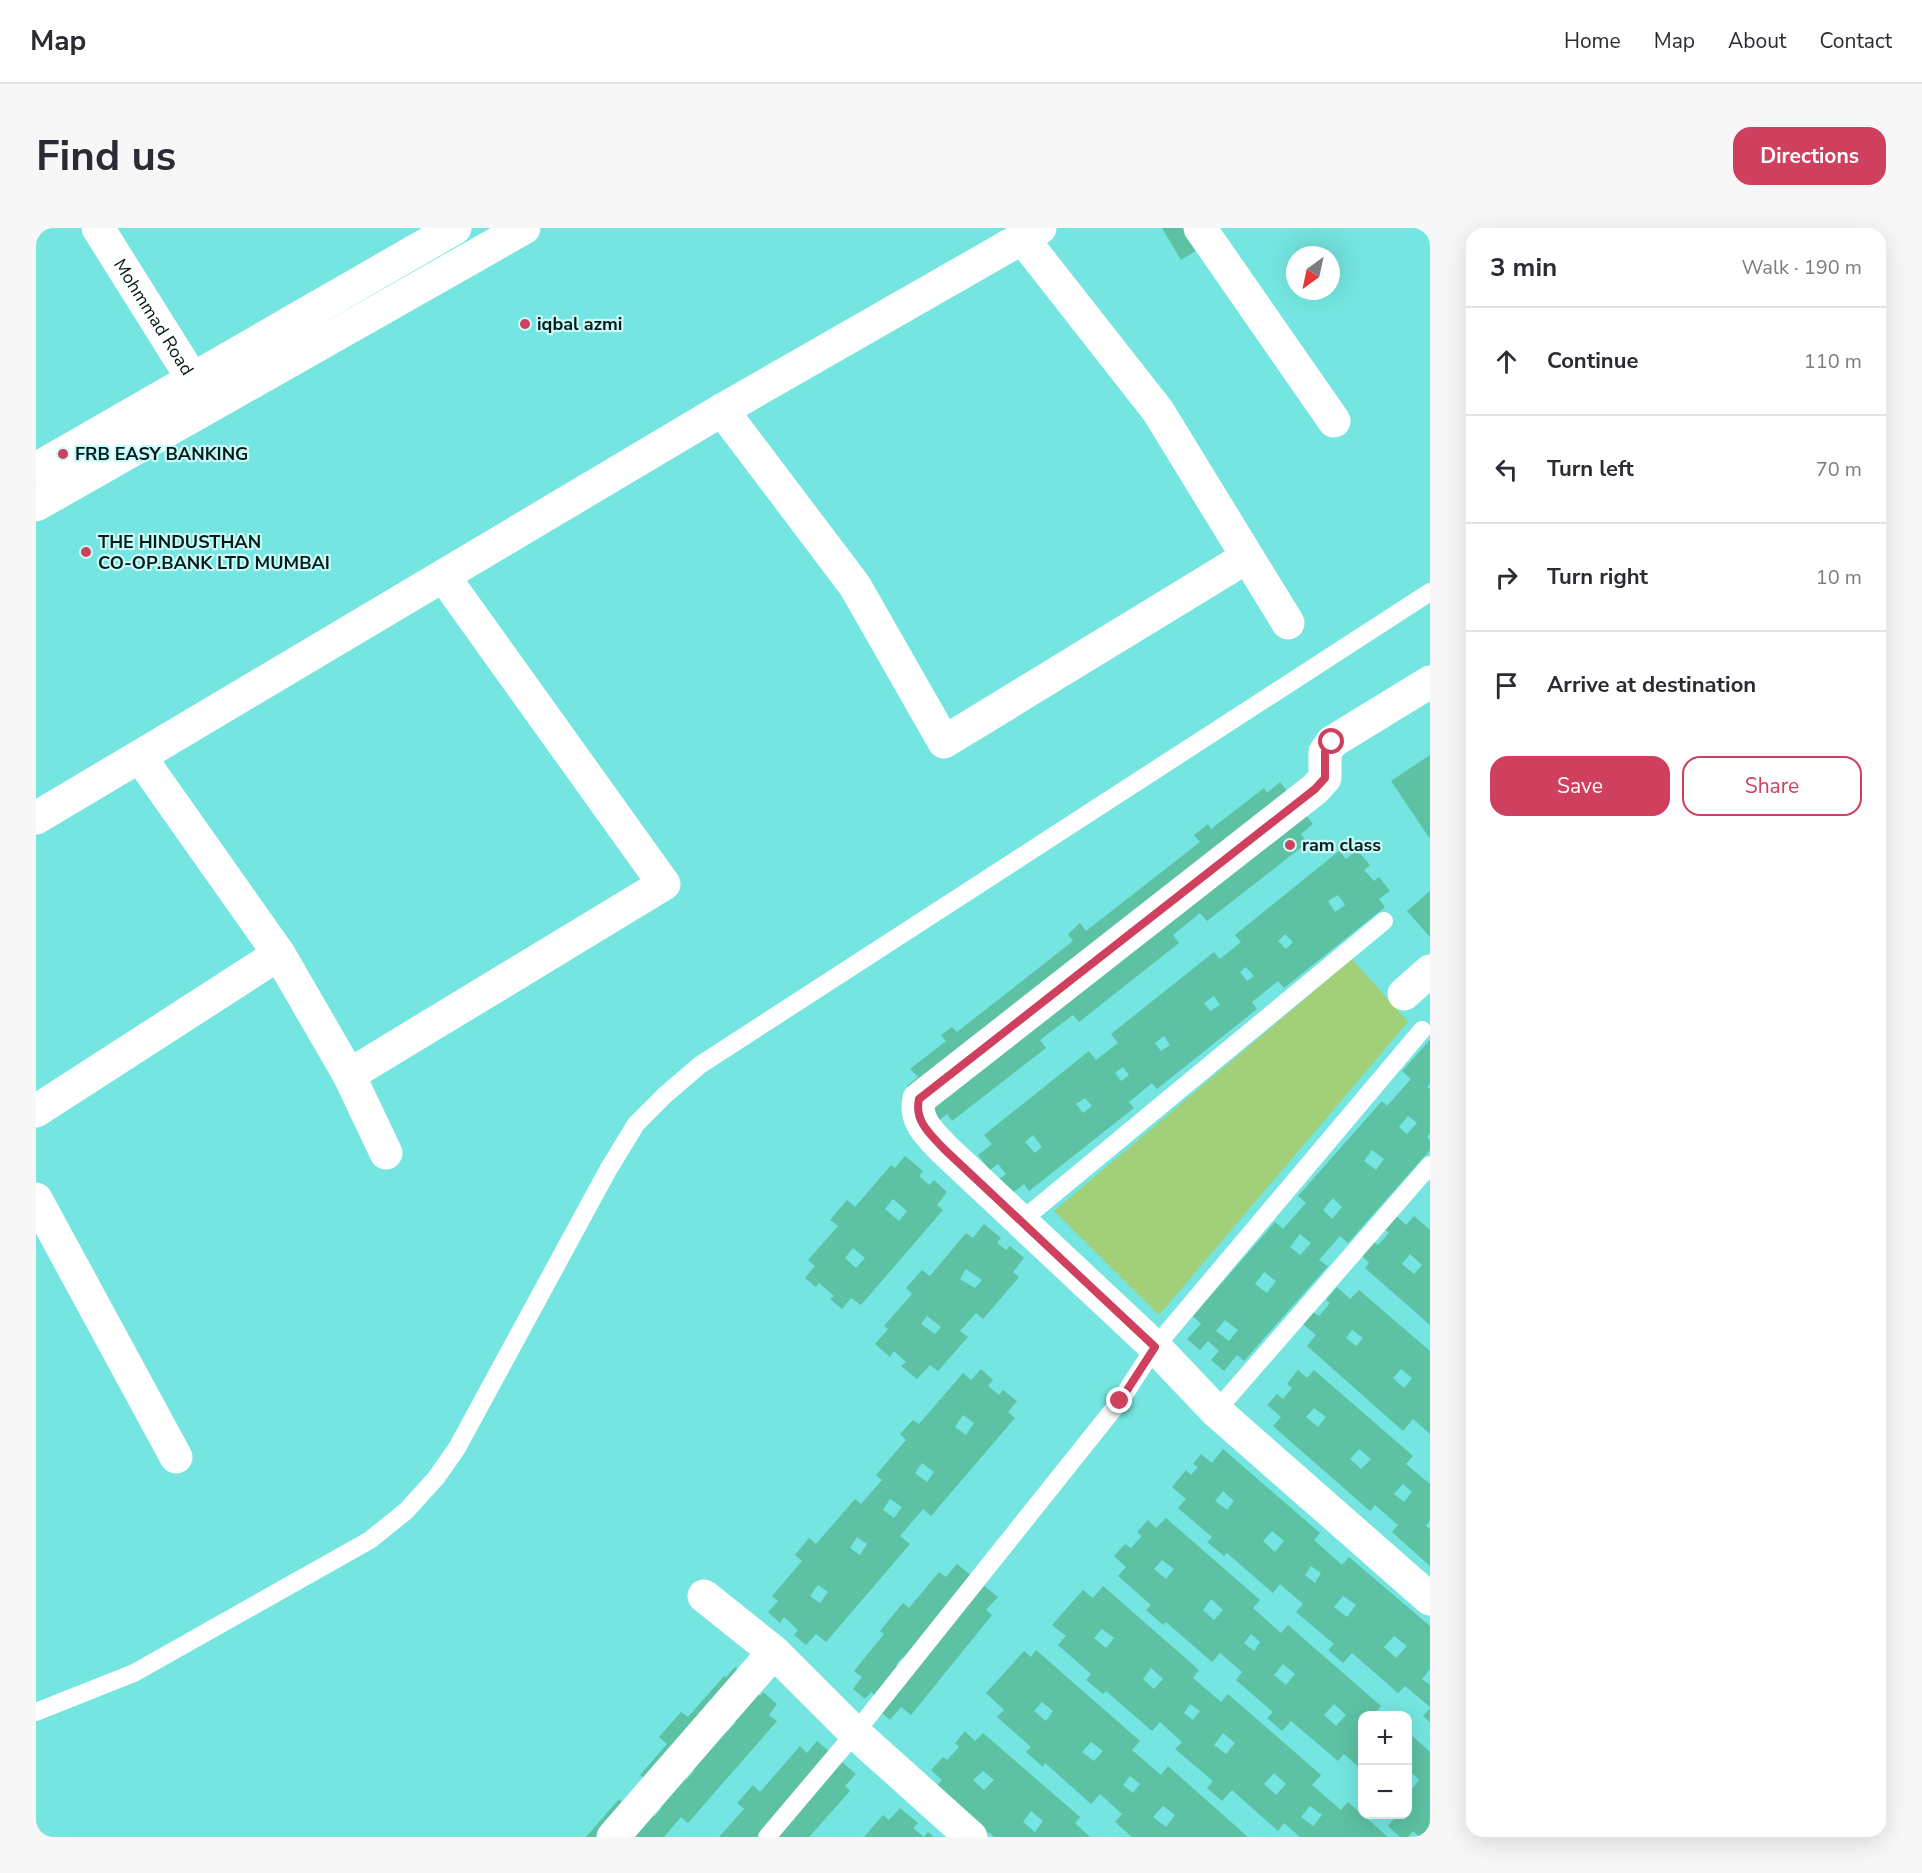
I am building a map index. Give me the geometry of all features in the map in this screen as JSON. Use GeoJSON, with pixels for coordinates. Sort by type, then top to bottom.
{"type":"FeatureCollection","features":[{"type":"Feature","properties":{"kind":"street","name":"Mohmmad Road"},"geometry":{"type":"LineString","coordinates":[[98,228],[202,393]]}},
{"type":"Feature","properties":{"kind":"street"},"geometry":{"type":"LineString","coordinates":[[36,505],[202,393],[455,228]]}},
{"type":"Feature","properties":{"kind":"street"},"geometry":{"type":"LineString","coordinates":[[36,469],[202,393],[524,228]]}},
{"type":"Feature","properties":{"kind":"street"},"geometry":{"type":"LineString","coordinates":[[1200,228],[1334,421]]}},
{"type":"Feature","properties":{"kind":"street"},"geometry":{"type":"LineString","coordinates":[[36,818],[722,410],[1032,234],[1158,411],[1288,623]]}},
{"type":"Feature","properties":{"kind":"street"},"geometry":{"type":"LineString","coordinates":[[722,410],[855,586],[944,742],[1247,557]]}},
{"type":"Feature","properties":{"kind":"street"},"geometry":{"type":"LineString","coordinates":[[349,1076],[664,884],[444,577]]}},
{"type":"Feature","properties":{"kind":"street"},"geometry":{"type":"LineString","coordinates":[[1430,682],[1332,742],[1325,752],[1325,778],[1315,789],[919,1099],[917,1109],[922,1125],[944,1149],[1155,1347],[1216,1411],[1430,1599]]}},
{"type":"Feature","properties":{"kind":"street"},"geometry":{"type":"LineString","coordinates":[[140,756],[279,954],[349,1076],[386,1153]]}},
{"type":"Feature","properties":{"kind":"street"},"geometry":{"type":"LineString","coordinates":[[36,1111],[279,954]]}},
{"type":"Feature","properties":{"kind":"street"},"geometry":{"type":"LineString","coordinates":[[1404,994],[1430,971]]}},
{"type":"Feature","properties":{"kind":"street"},"geometry":{"type":"LineString","coordinates":[[36,1199],[176,1457]]}},
{"type":"Feature","properties":{"kind":"street"},"geometry":{"type":"LineString","coordinates":[[704,1596],[774,1652],[855,1734],[971,1837]]}},
{"type":"Feature","properties":{"kind":"street"},"geometry":{"type":"LineString","coordinates":[[614,1837],[774,1652]]}},
{"type":"Feature","properties":{"kind":"lane"},"geometry":{"type":"LineString","coordinates":[[36,1712],[134,1673],[370,1540],[406,1511],[436,1478],[457,1448],[608,1170],[636,1124],[700,1065],[1430,592]]}},
{"type":"Feature","properties":{"kind":"lane"},"geometry":{"type":"LineString","coordinates":[[1021,1221],[1384,921]]}},
{"type":"Feature","properties":{"kind":"lane"},"geometry":{"type":"LineString","coordinates":[[767,1837],[855,1734],[1120,1401],[1155,1347],[1422,1030]]}},
{"type":"Feature","properties":{"kind":"lane"},"geometry":{"type":"LineString","coordinates":[[1216,1411],[1430,1165]]}},
{"type":"Feature","properties":{"kind":"green space"},"geometry":{"type":"Polygon","coordinates":[[[1352,959],[1408,1022],[1159,1315],[1054,1211],[1352,959]]]}},
{"type":"Feature","properties":{"kind":"building"},"geometry":{"type":"Polygon","coordinates":[[[1162,228],[1193,228],[1204,246],[1181,260],[1162,228]]]}},
{"type":"Feature","properties":{"kind":"building"},"geometry":{"type":"Polygon","coordinates":[[[1430,755],[1430,839],[1391,781],[1430,755]]]}},
{"type":"Feature","properties":{"kind":"building"},"geometry":{"type":"Polygon","coordinates":[[[1280,782],[1313,824],[1301,834],[1307,843],[1207,921],[1200,913],[1173,935],[1179,943],[1079,1022],[1073,1015],[1040,1040],[1046,1048],[952,1121],[947,1114],[936,1123],[907,1086],[918,1077],[910,1069],[946,1041],[941,1035],[952,1027],[957,1032],[1073,941],[1068,934],[1080,923],[1086,931],[1200,842],[1194,835],[1208,824],[1211,829],[1264,788],[1267,793],[1280,782]]]}},
{"type":"Feature","properties":{"kind":"building"},"geometry":{"type":"Polygon","coordinates":[[[1357,850],[1370,865],[1364,870],[1374,881],[1379,877],[1390,891],[1379,899],[1385,907],[1284,988],[1278,981],[1252,1002],[1257,1009],[1157,1089],[1152,1083],[1129,1102],[1134,1108],[1029,1191],[1024,1184],[1010,1195],[998,1180],[1006,1174],[998,1164],[990,1170],[978,1155],[992,1144],[984,1135],[1089,1051],[1096,1060],[1118,1043],[1111,1034],[1214,952],[1220,959],[1241,942],[1235,935],[1339,851],[1346,859],[1357,850]],[[1338,895],[1328,901],[1335,912],[1345,905],[1338,895]],[[1285,934],[1278,941],[1286,949],[1293,942],[1285,934]],[[1246,967],[1240,972],[1247,981],[1254,976],[1246,967]],[[1214,996],[1204,1003],[1210,1011],[1220,1005],[1214,996]],[[1164,1036],[1155,1043],[1161,1051],[1170,1045],[1164,1036]],[[1123,1067],[1115,1073],[1121,1081],[1129,1075],[1123,1067]],[[1085,1098],[1076,1104],[1083,1113],[1092,1106],[1085,1098]],[[1033,1135],[1025,1142],[1035,1153],[1042,1147],[1033,1135]]]}},
{"type":"Feature","properties":{"kind":"building"},"geometry":{"type":"Polygon","coordinates":[[[1430,891],[1430,937],[1407,911],[1430,891]]]}},
{"type":"Feature","properties":{"kind":"building"},"geometry":{"type":"Polygon","coordinates":[[[1430,1040],[1430,1084],[1427,1087],[1430,1089],[1430,1133],[1427,1137],[1430,1140],[1430,1150],[1348,1243],[1340,1236],[1319,1260],[1328,1266],[1244,1361],[1237,1355],[1224,1371],[1211,1360],[1219,1351],[1208,1341],[1200,1350],[1187,1339],[1201,1324],[1193,1316],[1275,1222],[1283,1229],[1306,1203],[1298,1196],[1382,1101],[1387,1106],[1411,1079],[1402,1071],[1430,1040]],[[1408,1116],[1399,1127],[1407,1134],[1417,1123],[1408,1116]],[[1372,1150],[1364,1161],[1376,1170],[1384,1159],[1372,1150]],[[1333,1198],[1323,1210],[1332,1219],[1342,1207],[1333,1198]],[[1300,1234],[1290,1247],[1300,1255],[1311,1243],[1300,1234]],[[1264,1272],[1255,1284],[1267,1293],[1276,1281],[1264,1272]],[[1225,1320],[1216,1331],[1229,1341],[1238,1330],[1225,1320]]]}},
{"type":"Feature","properties":{"kind":"building"},"geometry":{"type":"Polygon","coordinates":[[[905,1156],[923,1171],[919,1176],[929,1185],[934,1180],[947,1192],[937,1205],[943,1210],[861,1305],[851,1298],[842,1309],[830,1299],[834,1296],[819,1283],[816,1287],[805,1278],[815,1266],[808,1260],[838,1226],[830,1220],[847,1200],[855,1207],[891,1165],[895,1168],[905,1156]],[[893,1199],[885,1209],[899,1221],[907,1211],[893,1199]],[[853,1248],[845,1258],[856,1268],[865,1258],[853,1248]]]}},
{"type":"Feature","properties":{"kind":"building"},"geometry":{"type":"Polygon","coordinates":[[[1394,1214],[1406,1225],[1414,1216],[1430,1230],[1430,1325],[1365,1268],[1369,1263],[1359,1253],[1371,1240],[1378,1245],[1389,1233],[1382,1227],[1394,1214]],[[1410,1254],[1402,1264],[1414,1274],[1422,1265],[1410,1254]]]}},
{"type":"Feature","properties":{"kind":"building"},"geometry":{"type":"Polygon","coordinates":[[[984,1224],[1001,1238],[997,1243],[1006,1250],[1010,1246],[1024,1258],[1013,1272],[1019,1277],[983,1319],[976,1313],[960,1331],[968,1337],[938,1371],[930,1365],[917,1379],[901,1366],[906,1362],[894,1351],[890,1357],[875,1344],[888,1329],[884,1326],[912,1294],[906,1288],[922,1270],[930,1276],[966,1233],[973,1238],[984,1224]],[[966,1269],[960,1279],[975,1288],[982,1280],[966,1269]],[[927,1316],[921,1324],[935,1334],[941,1327],[927,1316]]]}},
{"type":"Feature","properties":{"kind":"building"},"geometry":{"type":"Polygon","coordinates":[[[1337,1287],[1350,1299],[1359,1290],[1430,1351],[1430,1434],[1413,1419],[1403,1431],[1307,1346],[1316,1335],[1303,1324],[1313,1312],[1319,1316],[1330,1303],[1326,1300],[1337,1287]],[[1352,1330],[1346,1338],[1356,1346],[1363,1338],[1352,1330]],[[1401,1369],[1393,1378],[1404,1388],[1412,1378],[1401,1369]]]}},
{"type":"Feature","properties":{"kind":"building"},"geometry":{"type":"Polygon","coordinates":[[[981,1369],[993,1380],[988,1386],[999,1395],[1003,1390],[1017,1401],[1008,1412],[1015,1418],[931,1516],[923,1509],[900,1536],[910,1544],[826,1642],[816,1634],[806,1645],[794,1635],[798,1630],[784,1617],[780,1623],[768,1612],[778,1601],[772,1596],[802,1561],[795,1555],[809,1538],[816,1544],[855,1499],[861,1504],[882,1480],[876,1475],[906,1440],[900,1434],[913,1420],[919,1424],[963,1373],[971,1380],[981,1369]],[[963,1415],[955,1427],[966,1435],[974,1423],[963,1415]],[[922,1463],[915,1473],[927,1482],[934,1472],[922,1463]],[[890,1499],[883,1510],[894,1518],[902,1507],[890,1499]],[[857,1537],[850,1548],[860,1555],[867,1544],[857,1537]],[[818,1585],[810,1596],[820,1603],[828,1592],[818,1585]]]}},
{"type":"Feature","properties":{"kind":"building"},"geometry":{"type":"Polygon","coordinates":[[[1298,1370],[1307,1378],[1314,1370],[1413,1456],[1406,1464],[1430,1484],[1430,1520],[1426,1526],[1430,1529],[1430,1566],[1392,1532],[1398,1525],[1375,1505],[1370,1511],[1273,1426],[1281,1417],[1267,1405],[1277,1394],[1283,1399],[1292,1388],[1287,1384],[1298,1370]],[[1314,1408],[1306,1417],[1318,1427],[1326,1417],[1314,1408]],[[1359,1449],[1350,1459],[1361,1469],[1371,1459],[1359,1449]],[[1403,1484],[1394,1494],[1404,1502],[1412,1492],[1403,1484]]]}},
{"type":"Feature","properties":{"kind":"building"},"geometry":{"type":"Polygon","coordinates":[[[1223,1449],[1320,1533],[1314,1540],[1342,1565],[1349,1557],[1430,1626],[1430,1669],[1422,1679],[1430,1685],[1430,1707],[1405,1686],[1398,1693],[1352,1653],[1343,1663],[1328,1650],[1334,1644],[1296,1612],[1303,1604],[1280,1584],[1273,1593],[1227,1553],[1224,1556],[1207,1542],[1212,1537],[1178,1508],[1186,1499],[1172,1487],[1186,1470],[1191,1475],[1198,1467],[1193,1464],[1201,1454],[1212,1463],[1223,1449]],[[1223,1491],[1215,1501],[1227,1510],[1234,1501],[1223,1491]],[[1272,1531],[1263,1541],[1275,1552],[1284,1541],[1272,1531]],[[1311,1566],[1305,1575],[1315,1583],[1321,1573],[1311,1566]],[[1343,1596],[1334,1607],[1347,1617],[1356,1605],[1343,1596]],[[1394,1636],[1384,1647],[1396,1658],[1407,1646],[1394,1636]]]}},
{"type":"Feature","properties":{"kind":"building"},"geometry":{"type":"Polygon","coordinates":[[[1166,1518],[1260,1600],[1253,1608],[1281,1633],[1288,1625],[1381,1706],[1377,1711],[1358,1711],[1358,1766],[1344,1754],[1338,1761],[1291,1721],[1282,1731],[1267,1718],[1273,1712],[1236,1680],[1242,1672],[1220,1653],[1212,1662],[1166,1622],[1163,1625],[1146,1610],[1151,1605],[1118,1576],[1126,1567],[1114,1556],[1125,1544],[1131,1548],[1142,1536],[1137,1532],[1148,1520],[1156,1528],[1166,1518]],[[1162,1560],[1154,1569],[1166,1579],[1174,1569],[1162,1560]],[[1211,1599],[1203,1610],[1214,1620],[1223,1610],[1211,1599]],[[1251,1634],[1244,1643],[1254,1651],[1260,1642],[1251,1634]],[[1283,1664],[1274,1675],[1286,1685],[1295,1674],[1283,1664]],[[1334,1704],[1324,1715],[1336,1726],[1346,1715],[1334,1704]]]}},
{"type":"Feature","properties":{"kind":"building"},"geometry":{"type":"Polygon","coordinates":[[[957,1564],[998,1597],[986,1610],[992,1615],[911,1715],[901,1707],[890,1720],[877,1709],[882,1702],[871,1692],[865,1699],[853,1689],[862,1677],[854,1671],[884,1634],[880,1631],[903,1603],[909,1608],[939,1572],[946,1577],[957,1564]],[[944,1607],[937,1617],[954,1615],[944,1607]],[[902,1657],[896,1665],[906,1674],[913,1666],[902,1657]]]}},
{"type":"Feature","properties":{"kind":"building"},"geometry":{"type":"Polygon","coordinates":[[[1103,1586],[1199,1670],[1193,1678],[1221,1702],[1228,1694],[1321,1775],[1312,1785],[1341,1810],[1348,1802],[1358,1811],[1358,1819],[1367,1819],[1388,1837],[1300,1837],[1284,1823],[1278,1831],[1232,1790],[1222,1801],[1207,1788],[1213,1781],[1175,1749],[1182,1742],[1160,1722],[1152,1731],[1106,1691],[1103,1694],[1086,1680],[1091,1674],[1058,1645],[1066,1636],[1052,1625],[1083,1590],[1093,1598],[1103,1586]],[[1102,1629],[1094,1638],[1106,1648],[1114,1638],[1102,1629]],[[1151,1668],[1143,1679],[1154,1689],[1163,1679],[1151,1668]],[[1190,1704],[1184,1713],[1193,1720],[1200,1711],[1190,1704]],[[1223,1733],[1214,1745],[1226,1754],[1235,1743],[1223,1733]],[[1274,1773],[1264,1784],[1276,1795],[1286,1784],[1274,1773]],[[1310,1806],[1301,1817],[1313,1826],[1322,1815],[1310,1806]]]}},
{"type":"Feature","properties":{"kind":"building"},"geometry":{"type":"Polygon","coordinates":[[[1036,1650],[1140,1741],[1132,1750],[1161,1775],[1168,1766],[1248,1837],[1132,1837],[1115,1822],[1122,1814],[1100,1794],[1091,1804],[1045,1763],[1043,1767],[1026,1752],[1031,1747],[997,1717],[1004,1710],[986,1693],[1024,1651],[1031,1657],[1036,1650]],[[1042,1702],[1034,1711],[1046,1721],[1053,1711],[1042,1702]],[[1091,1742],[1082,1752],[1094,1761],[1103,1751],[1091,1742]],[[1130,1776],[1123,1785],[1133,1793],[1140,1784],[1130,1776]],[[1163,1806],[1153,1817],[1166,1827],[1175,1815],[1163,1806]]]}},
{"type":"Feature","properties":{"kind":"building"},"geometry":{"type":"Polygon","coordinates":[[[735,1667],[753,1683],[749,1687],[760,1696],[763,1692],[777,1704],[769,1715],[777,1721],[688,1823],[681,1817],[664,1837],[586,1837],[619,1799],[625,1804],[646,1779],[640,1775],[667,1744],[659,1737],[681,1712],[688,1717],[724,1676],[726,1677],[735,1667]],[[726,1715],[719,1723],[728,1731],[735,1723],[726,1715]],[[684,1763],[676,1772],[686,1780],[694,1771],[684,1763]],[[653,1800],[646,1809],[655,1816],[662,1807],[653,1800]]]}},
{"type":"Feature","properties":{"kind":"building"},"geometry":{"type":"Polygon","coordinates":[[[1430,1708],[1430,1722],[1423,1716],[1430,1708]]]}},
{"type":"Feature","properties":{"kind":"building"},"geometry":{"type":"Polygon","coordinates":[[[965,1731],[975,1741],[983,1733],[1080,1817],[1075,1823],[1090,1837],[994,1837],[989,1832],[985,1837],[936,1787],[942,1780],[931,1770],[943,1757],[947,1760],[959,1747],[955,1743],[965,1731]],[[983,1771],[973,1780],[984,1790],[994,1780],[983,1771]],[[1031,1811],[1023,1822],[1035,1832],[1043,1821],[1031,1811]]]}},
{"type":"Feature","properties":{"kind":"building"},"geometry":{"type":"Polygon","coordinates":[[[1412,1736],[1430,1752],[1430,1837],[1419,1837],[1413,1831],[1408,1837],[1400,1837],[1388,1826],[1394,1819],[1412,1819],[1412,1789],[1419,1780],[1412,1773],[1412,1736]]]}},
{"type":"Feature","properties":{"kind":"building"},"geometry":{"type":"Polygon","coordinates":[[[817,1741],[856,1774],[845,1786],[850,1791],[809,1837],[769,1837],[762,1832],[758,1837],[719,1837],[744,1809],[737,1803],[753,1785],[760,1792],[800,1746],[807,1753],[817,1741]]]}},
{"type":"Feature","properties":{"kind":"building"},"geometry":{"type":"Polygon","coordinates":[[[900,1808],[918,1823],[913,1828],[924,1837],[864,1837],[883,1815],[889,1820],[900,1808]]]}},
{"type":"Feature","properties":{"kind":"building"},"geometry":{"type":"Polygon","coordinates":[[[928,1832],[934,1837],[924,1837],[928,1832]]]}},
{"type":"Feature","properties":{"kind":"place","name":"iqbal azmi"},"geometry":{"type":"Point","coordinates":[525,324]}},
{"type":"Feature","properties":{"kind":"place","name":"FRB EASY BANKING"},"geometry":{"type":"Point","coordinates":[63,454]}},
{"type":"Feature","properties":{"kind":"place","name":"THE HINDUSTHAN CO-OP.BANK LTD MUMBAI"},"geometry":{"type":"Point","coordinates":[86,552]}},
{"type":"Feature","properties":{"kind":"place","name":"ram class"},"geometry":{"type":"Point","coordinates":[1290,845]}},
{"type":"Feature","properties":{"kind":"route"},"geometry":{"type":"LineString","coordinates":[[1120,1401],[1155,1347],[944,1149],[922,1125],[917,1109],[919,1099],[1315,789],[1325,778],[1325,752],[1332,742]]}}]}
